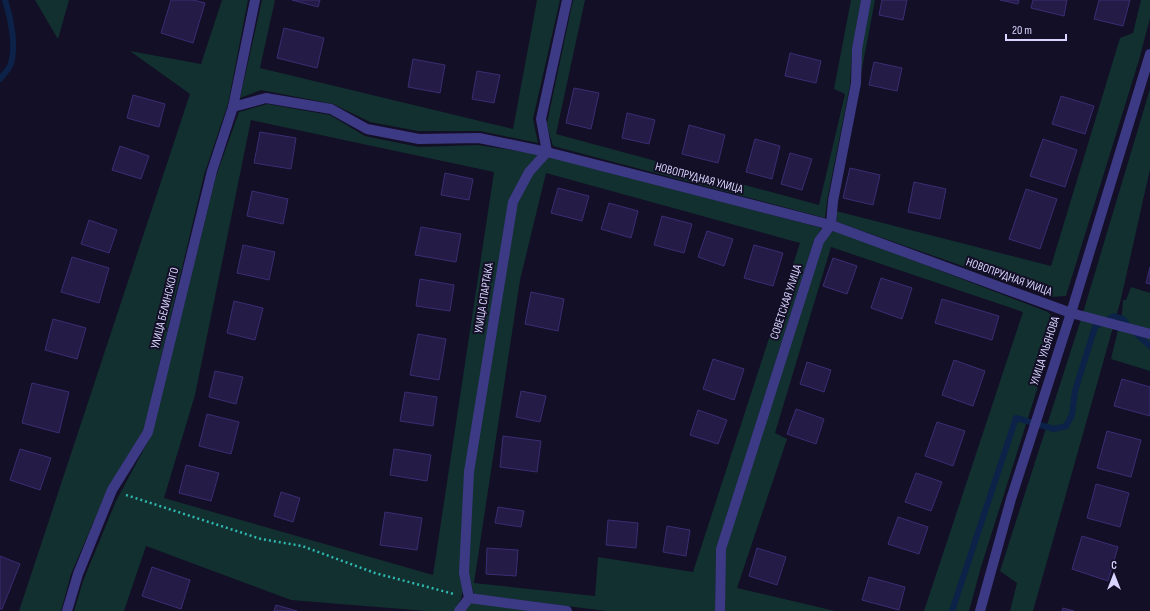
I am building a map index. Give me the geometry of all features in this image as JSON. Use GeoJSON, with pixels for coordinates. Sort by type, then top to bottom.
{"type":"FeatureCollection","features":[{"type":"Feature","properties":{"kind":"street","name":"УЛИЦА БЕЛИНСКОГО"},"geometry":{"type":"LineString","coordinates":[[67,611],[78,574],[112,490],[148,432],[212,171],[233,106],[255,0]]}},
{"type":"Feature","properties":{"kind":"street"},"geometry":{"type":"LineString","coordinates":[[547,152],[541,119],[567,0]]}},
{"type":"Feature","properties":{"kind":"street"},"geometry":{"type":"LineString","coordinates":[[831,225],[833,201],[856,83],[857,49],[866,0]]}},
{"type":"Feature","properties":{"kind":"street","name":"УЛИЦА УЛЬЯНОВА"},"geometry":{"type":"LineString","coordinates":[[980,611],[1011,499],[1071,313],[1150,54]]}},
{"type":"Feature","properties":{"kind":"street","name":"НОВОПРУДНАЯ УЛИЦА"},"geometry":{"type":"LineString","coordinates":[[233,106],[266,98],[331,109],[368,128],[418,139],[479,138],[547,152],[831,225],[1071,313],[1150,334]]}},
{"type":"Feature","properties":{"kind":"street","name":"УЛИЦА СПАРТАКА"},"geometry":{"type":"LineString","coordinates":[[469,598],[464,573],[469,472],[513,202],[529,172],[547,152]]}},
{"type":"Feature","properties":{"kind":"street","name":"СОВЕТСКАЯ УЛИЦА"},"geometry":{"type":"LineString","coordinates":[[720,611],[721,549],[819,241],[831,225]]}},
{"type":"Feature","properties":{"kind":"street"},"geometry":{"type":"LineString","coordinates":[[460,611],[469,598],[567,611]]}},
{"type":"Feature","properties":{"kind":"path"},"geometry":{"type":"LineString","coordinates":[[112,490],[261,540],[302,546],[375,573],[469,598]]}},
{"type":"Feature","properties":{"kind":"green space"},"geometry":{"type":"Polygon","coordinates":[[[35,0],[69,0],[58,39],[35,0]]]}},
{"type":"Feature","properties":{"kind":"green space"},"geometry":{"type":"Polygon","coordinates":[[[222,0],[248,0],[228,104],[204,175],[144,429],[109,486],[71,574],[61,611],[19,611],[190,94],[130,51],[201,64],[222,0]]]}},
{"type":"Feature","properties":{"kind":"green space"},"geometry":{"type":"Polygon","coordinates":[[[262,0],[275,0],[260,68],[513,129],[537,0],[560,0],[533,119],[538,143],[480,131],[418,131],[370,122],[333,104],[261,90],[240,98],[262,0]]]}},
{"type":"Feature","properties":{"kind":"green space"},"geometry":{"type":"Polygon","coordinates":[[[573,0],[585,0],[556,134],[819,205],[845,94],[834,89],[851,0],[861,0],[852,50],[850,85],[825,218],[553,146],[547,123],[573,0]]]}},
{"type":"Feature","properties":{"kind":"green space"},"geometry":{"type":"Polygon","coordinates":[[[870,0],[875,0],[860,79],[861,49],[870,0]]]}},
{"type":"Feature","properties":{"kind":"green space"},"geometry":{"type":"Polygon","coordinates":[[[1141,0],[1150,0],[1150,18],[1139,60],[1066,296],[1051,297],[837,222],[836,211],[1051,266],[1120,38],[1133,33],[1141,0]]]}},
{"type":"Feature","properties":{"kind":"green space"},"geometry":{"type":"Polygon","coordinates":[[[1150,89],[1150,169],[1121,299],[1033,611],[1010,611],[1017,583],[1000,571],[1082,316],[1150,89]]]}},
{"type":"Feature","properties":{"kind":"green space"},"geometry":{"type":"Polygon","coordinates":[[[267,104],[330,115],[365,136],[419,147],[478,145],[539,154],[526,171],[509,199],[465,471],[463,591],[461,599],[454,611],[426,611],[291,600],[146,546],[124,611],[74,611],[83,581],[116,501],[151,436],[216,176],[239,112],[267,104]],[[251,120],[195,395],[164,498],[433,575],[494,172],[251,120]]]}},
{"type":"Feature","properties":{"kind":"green space"},"geometry":{"type":"Polygon","coordinates":[[[549,157],[822,228],[814,240],[716,549],[715,611],[606,611],[474,594],[468,573],[473,473],[517,205],[533,173],[549,157]],[[546,173],[520,280],[474,583],[595,596],[598,557],[693,572],[800,243],[546,173]]]}},
{"type":"Feature","properties":{"kind":"green space"},"geometry":{"type":"Polygon","coordinates":[[[834,230],[1048,312],[1058,323],[981,567],[969,611],[924,611],[1023,312],[831,247],[775,433],[787,439],[737,588],[835,611],[725,611],[725,550],[823,243],[834,230]]]}},
{"type":"Feature","properties":{"kind":"green space"},"geometry":{"type":"Polygon","coordinates":[[[1131,287],[1150,293],[1150,371],[1111,359],[1122,313],[1123,300],[1126,300],[1131,287]]]}},
{"type":"Feature","properties":{"kind":"green space"},"geometry":{"type":"Polygon","coordinates":[[[471,602],[537,611],[463,611],[471,602]]]}},
{"type":"Feature","properties":{"kind":"building"},"geometry":{"type":"Polygon","coordinates":[[[171,0],[193,0],[205,3],[193,43],[161,33],[171,0]]]}},
{"type":"Feature","properties":{"kind":"building"},"geometry":{"type":"Polygon","coordinates":[[[292,0],[320,0],[318,7],[292,0]]]}},
{"type":"Feature","properties":{"kind":"building"},"geometry":{"type":"Polygon","coordinates":[[[882,0],[907,0],[903,20],[879,15],[882,0]]]}},
{"type":"Feature","properties":{"kind":"building"},"geometry":{"type":"Polygon","coordinates":[[[1000,0],[1019,0],[1018,4],[1000,0]]]}},
{"type":"Feature","properties":{"kind":"building"},"geometry":{"type":"Polygon","coordinates":[[[1033,0],[1067,0],[1064,16],[1031,8],[1033,0]]]}},
{"type":"Feature","properties":{"kind":"building"},"geometry":{"type":"Polygon","coordinates":[[[1099,0],[1130,0],[1123,26],[1094,19],[1099,0]]]}},
{"type":"Feature","properties":{"kind":"building"},"geometry":{"type":"Polygon","coordinates":[[[284,28],[324,38],[317,68],[277,58],[284,28]]]}},
{"type":"Feature","properties":{"kind":"building"},"geometry":{"type":"Polygon","coordinates":[[[790,53],[821,61],[816,83],[785,76],[790,53]]]}},
{"type":"Feature","properties":{"kind":"building"},"geometry":{"type":"Polygon","coordinates":[[[413,59],[445,65],[440,93],[408,87],[413,59]]]}},
{"type":"Feature","properties":{"kind":"building"},"geometry":{"type":"Polygon","coordinates":[[[874,62],[902,68],[897,91],[869,85],[874,62]]]}},
{"type":"Feature","properties":{"kind":"building"},"geometry":{"type":"Polygon","coordinates":[[[477,71],[500,75],[494,103],[472,99],[477,71]]]}},
{"type":"Feature","properties":{"kind":"building"},"geometry":{"type":"Polygon","coordinates":[[[574,88],[599,93],[591,129],[566,123],[574,88]]]}},
{"type":"Feature","properties":{"kind":"building"},"geometry":{"type":"Polygon","coordinates":[[[133,95],[165,104],[159,127],[127,118],[133,95]]]}},
{"type":"Feature","properties":{"kind":"building"},"geometry":{"type":"Polygon","coordinates":[[[1061,96],[1094,106],[1085,134],[1052,124],[1061,96]]]}},
{"type":"Feature","properties":{"kind":"building"},"geometry":{"type":"Polygon","coordinates":[[[627,113],[655,120],[649,144],[622,138],[627,113]]]}},
{"type":"Feature","properties":{"kind":"building"},"geometry":{"type":"Polygon","coordinates":[[[689,125],[725,135],[718,163],[682,154],[689,125]]]}},
{"type":"Feature","properties":{"kind":"building"},"geometry":{"type":"Polygon","coordinates":[[[260,132],[296,138],[291,169],[254,163],[260,132]]]}},
{"type":"Feature","properties":{"kind":"building"},"geometry":{"type":"Polygon","coordinates":[[[755,139],[780,146],[772,179],[746,172],[755,139]]]}},
{"type":"Feature","properties":{"kind":"building"},"geometry":{"type":"Polygon","coordinates":[[[1043,139],[1077,150],[1065,187],[1030,176],[1043,139]]]}},
{"type":"Feature","properties":{"kind":"building"},"geometry":{"type":"Polygon","coordinates":[[[120,146],[149,156],[141,179],[112,170],[120,146]]]}},
{"type":"Feature","properties":{"kind":"building"},"geometry":{"type":"Polygon","coordinates":[[[790,153],[812,159],[802,190],[781,184],[790,153]]]}},
{"type":"Feature","properties":{"kind":"building"},"geometry":{"type":"Polygon","coordinates":[[[850,168],[880,175],[873,205],[843,198],[850,168]]]}},
{"type":"Feature","properties":{"kind":"building"},"geometry":{"type":"Polygon","coordinates":[[[445,173],[473,179],[469,200],[441,195],[445,173]]]}},
{"type":"Feature","properties":{"kind":"building"},"geometry":{"type":"Polygon","coordinates":[[[914,182],[946,189],[940,219],[908,212],[914,182]]]}},
{"type":"Feature","properties":{"kind":"building"},"geometry":{"type":"Polygon","coordinates":[[[558,188],[589,196],[582,221],[551,213],[558,188]]]}},
{"type":"Feature","properties":{"kind":"building"},"geometry":{"type":"Polygon","coordinates":[[[1026,189],[1057,199],[1040,249],[1009,239],[1026,189]]]}},
{"type":"Feature","properties":{"kind":"building"},"geometry":{"type":"Polygon","coordinates":[[[252,191],[288,199],[283,224],[247,216],[252,191]]]}},
{"type":"Feature","properties":{"kind":"building"},"geometry":{"type":"Polygon","coordinates":[[[609,203],[638,211],[631,238],[601,229],[609,203]]]}},
{"type":"Feature","properties":{"kind":"building"},"geometry":{"type":"Polygon","coordinates":[[[662,216],[692,224],[684,253],[654,245],[662,216]]]}},
{"type":"Feature","properties":{"kind":"building"},"geometry":{"type":"Polygon","coordinates":[[[89,220],[117,230],[109,253],[81,244],[89,220]]]}},
{"type":"Feature","properties":{"kind":"building"},"geometry":{"type":"Polygon","coordinates":[[[421,227],[461,234],[456,262],[415,255],[421,227]]]}},
{"type":"Feature","properties":{"kind":"building"},"geometry":{"type":"Polygon","coordinates":[[[707,231],[733,239],[724,266],[698,257],[707,231]]]}},
{"type":"Feature","properties":{"kind":"building"},"geometry":{"type":"Polygon","coordinates":[[[243,245],[275,252],[269,280],[237,273],[243,245]]]}},
{"type":"Feature","properties":{"kind":"building"},"geometry":{"type":"Polygon","coordinates":[[[754,245],[783,253],[773,286],[744,278],[754,245]]]}},
{"type":"Feature","properties":{"kind":"building"},"geometry":{"type":"Polygon","coordinates":[[[72,257],[109,268],[99,303],[61,292],[72,257]]]}},
{"type":"Feature","properties":{"kind":"building"},"geometry":{"type":"Polygon","coordinates":[[[833,258],[857,266],[847,294],[823,286],[833,258]]]}},
{"type":"Feature","properties":{"kind":"building"},"geometry":{"type":"Polygon","coordinates":[[[1150,267],[1150,284],[1146,283],[1150,267]]]}},
{"type":"Feature","properties":{"kind":"building"},"geometry":{"type":"Polygon","coordinates":[[[881,278],[912,288],[902,319],[871,308],[881,278]]]}},
{"type":"Feature","properties":{"kind":"building"},"geometry":{"type":"Polygon","coordinates":[[[420,279],[454,285],[450,311],[416,306],[420,279]]]}},
{"type":"Feature","properties":{"kind":"building"},"geometry":{"type":"Polygon","coordinates":[[[531,292],[564,299],[558,331],[525,324],[531,292]]]}},
{"type":"Feature","properties":{"kind":"building"},"geometry":{"type":"Polygon","coordinates":[[[942,299],[999,316],[992,340],[935,323],[942,299]]]}},
{"type":"Feature","properties":{"kind":"building"},"geometry":{"type":"Polygon","coordinates":[[[234,301],[263,308],[255,340],[227,333],[234,301]]]}},
{"type":"Feature","properties":{"kind":"building"},"geometry":{"type":"Polygon","coordinates":[[[53,319],[86,328],[77,359],[45,350],[53,319]]]}},
{"type":"Feature","properties":{"kind":"building"},"geometry":{"type":"Polygon","coordinates":[[[418,334],[446,339],[439,380],[410,375],[418,334]]]}},
{"type":"Feature","properties":{"kind":"building"},"geometry":{"type":"Polygon","coordinates":[[[713,359],[744,369],[734,400],[703,389],[713,359]]]}},
{"type":"Feature","properties":{"kind":"building"},"geometry":{"type":"Polygon","coordinates":[[[954,360],[985,371],[973,406],[942,395],[954,360]]]}},
{"type":"Feature","properties":{"kind":"building"},"geometry":{"type":"Polygon","coordinates":[[[807,362],[831,370],[824,392],[800,384],[807,362]]]}},
{"type":"Feature","properties":{"kind":"building"},"geometry":{"type":"Polygon","coordinates":[[[215,371],[243,377],[236,404],[209,397],[215,371]]]}},
{"type":"Feature","properties":{"kind":"building"},"geometry":{"type":"Polygon","coordinates":[[[1122,379],[1150,387],[1150,416],[1114,406],[1122,379]]]}},
{"type":"Feature","properties":{"kind":"building"},"geometry":{"type":"Polygon","coordinates":[[[32,383],[69,392],[59,433],[22,423],[32,383]]]}},
{"type":"Feature","properties":{"kind":"building"},"geometry":{"type":"Polygon","coordinates":[[[521,391],[546,396],[540,422],[516,417],[521,391]]]}},
{"type":"Feature","properties":{"kind":"building"},"geometry":{"type":"Polygon","coordinates":[[[405,392],[437,397],[433,426],[400,421],[405,392]]]}},
{"type":"Feature","properties":{"kind":"building"},"geometry":{"type":"Polygon","coordinates":[[[796,409],[824,419],[816,444],[787,434],[796,409]]]}},
{"type":"Feature","properties":{"kind":"building"},"geometry":{"type":"Polygon","coordinates":[[[698,410],[727,420],[718,444],[690,435],[698,410]]]}},
{"type":"Feature","properties":{"kind":"building"},"geometry":{"type":"Polygon","coordinates":[[[207,414],[239,422],[231,454],[199,446],[207,414]]]}},
{"type":"Feature","properties":{"kind":"building"},"geometry":{"type":"Polygon","coordinates":[[[937,422],[965,431],[953,466],[925,456],[937,422]]]}},
{"type":"Feature","properties":{"kind":"building"},"geometry":{"type":"Polygon","coordinates":[[[1107,431],[1141,440],[1131,477],[1097,468],[1107,431]]]}},
{"type":"Feature","properties":{"kind":"building"},"geometry":{"type":"Polygon","coordinates":[[[503,436],[541,441],[537,472],[500,467],[503,436]]]}},
{"type":"Feature","properties":{"kind":"building"},"geometry":{"type":"Polygon","coordinates":[[[20,449],[51,458],[40,490],[10,480],[20,449]]]}},
{"type":"Feature","properties":{"kind":"building"},"geometry":{"type":"Polygon","coordinates":[[[394,449],[431,455],[427,481],[390,475],[394,449]]]}},
{"type":"Feature","properties":{"kind":"building"},"geometry":{"type":"Polygon","coordinates":[[[186,465],[219,473],[211,501],[179,493],[186,465]]]}},
{"type":"Feature","properties":{"kind":"building"},"geometry":{"type":"Polygon","coordinates":[[[916,473],[942,482],[931,511],[905,502],[916,473]]]}},
{"type":"Feature","properties":{"kind":"building"},"geometry":{"type":"Polygon","coordinates":[[[1096,484],[1129,493],[1120,527],[1087,518],[1096,484]]]}},
{"type":"Feature","properties":{"kind":"building"},"geometry":{"type":"Polygon","coordinates":[[[281,492],[300,498],[293,522],[274,516],[281,492]]]}},
{"type":"Feature","properties":{"kind":"building"},"geometry":{"type":"Polygon","coordinates":[[[498,507],[524,511],[521,527],[495,523],[498,507]]]}},
{"type":"Feature","properties":{"kind":"building"},"geometry":{"type":"Polygon","coordinates":[[[385,512],[422,518],[417,550],[380,545],[385,512]]]}},
{"type":"Feature","properties":{"kind":"building"},"geometry":{"type":"Polygon","coordinates":[[[898,517],[928,527],[919,554],[888,544],[898,517]]]}},
{"type":"Feature","properties":{"kind":"building"},"geometry":{"type":"Polygon","coordinates":[[[608,520],[638,523],[636,548],[606,545],[608,520]]]}},
{"type":"Feature","properties":{"kind":"building"},"geometry":{"type":"Polygon","coordinates":[[[667,526],[690,530],[686,556],[663,552],[667,526]]]}},
{"type":"Feature","properties":{"kind":"building"},"geometry":{"type":"Polygon","coordinates":[[[1082,536],[1118,547],[1108,581],[1072,569],[1082,536]]]}},
{"type":"Feature","properties":{"kind":"building"},"geometry":{"type":"Polygon","coordinates":[[[487,548],[518,550],[516,576],[486,574],[487,548]]]}},
{"type":"Feature","properties":{"kind":"building"},"geometry":{"type":"Polygon","coordinates":[[[757,548],[786,557],[777,585],[749,576],[757,548]]]}},
{"type":"Feature","properties":{"kind":"building"},"geometry":{"type":"Polygon","coordinates":[[[0,556],[20,564],[2,609],[0,609],[0,556]]]}},
{"type":"Feature","properties":{"kind":"building"},"geometry":{"type":"Polygon","coordinates":[[[152,567],[190,580],[181,609],[142,596],[152,567]]]}},
{"type":"Feature","properties":{"kind":"building"},"geometry":{"type":"Polygon","coordinates":[[[869,577],[905,587],[899,610],[862,600],[869,577]]]}},
{"type":"Feature","properties":{"kind":"building"},"geometry":{"type":"Polygon","coordinates":[[[276,605],[297,611],[274,611],[276,605]]]}},
{"type":"Feature","properties":{"kind":"building"},"geometry":{"type":"Polygon","coordinates":[[[1063,608],[1074,611],[1062,611],[1063,608]]]}},
{"type":"Feature","properties":{"kind":"waterway"},"geometry":{"type":"LineString","coordinates":[[0,79],[10,66],[13,51],[11,24],[5,0]]}},
{"type":"Feature","properties":{"kind":"waterway"},"geometry":{"type":"LineString","coordinates":[[952,611],[1016,418],[1054,429],[1066,426],[1072,415],[1075,391],[1095,327],[1114,316],[1123,319],[1129,327],[1150,346]]}}]}
